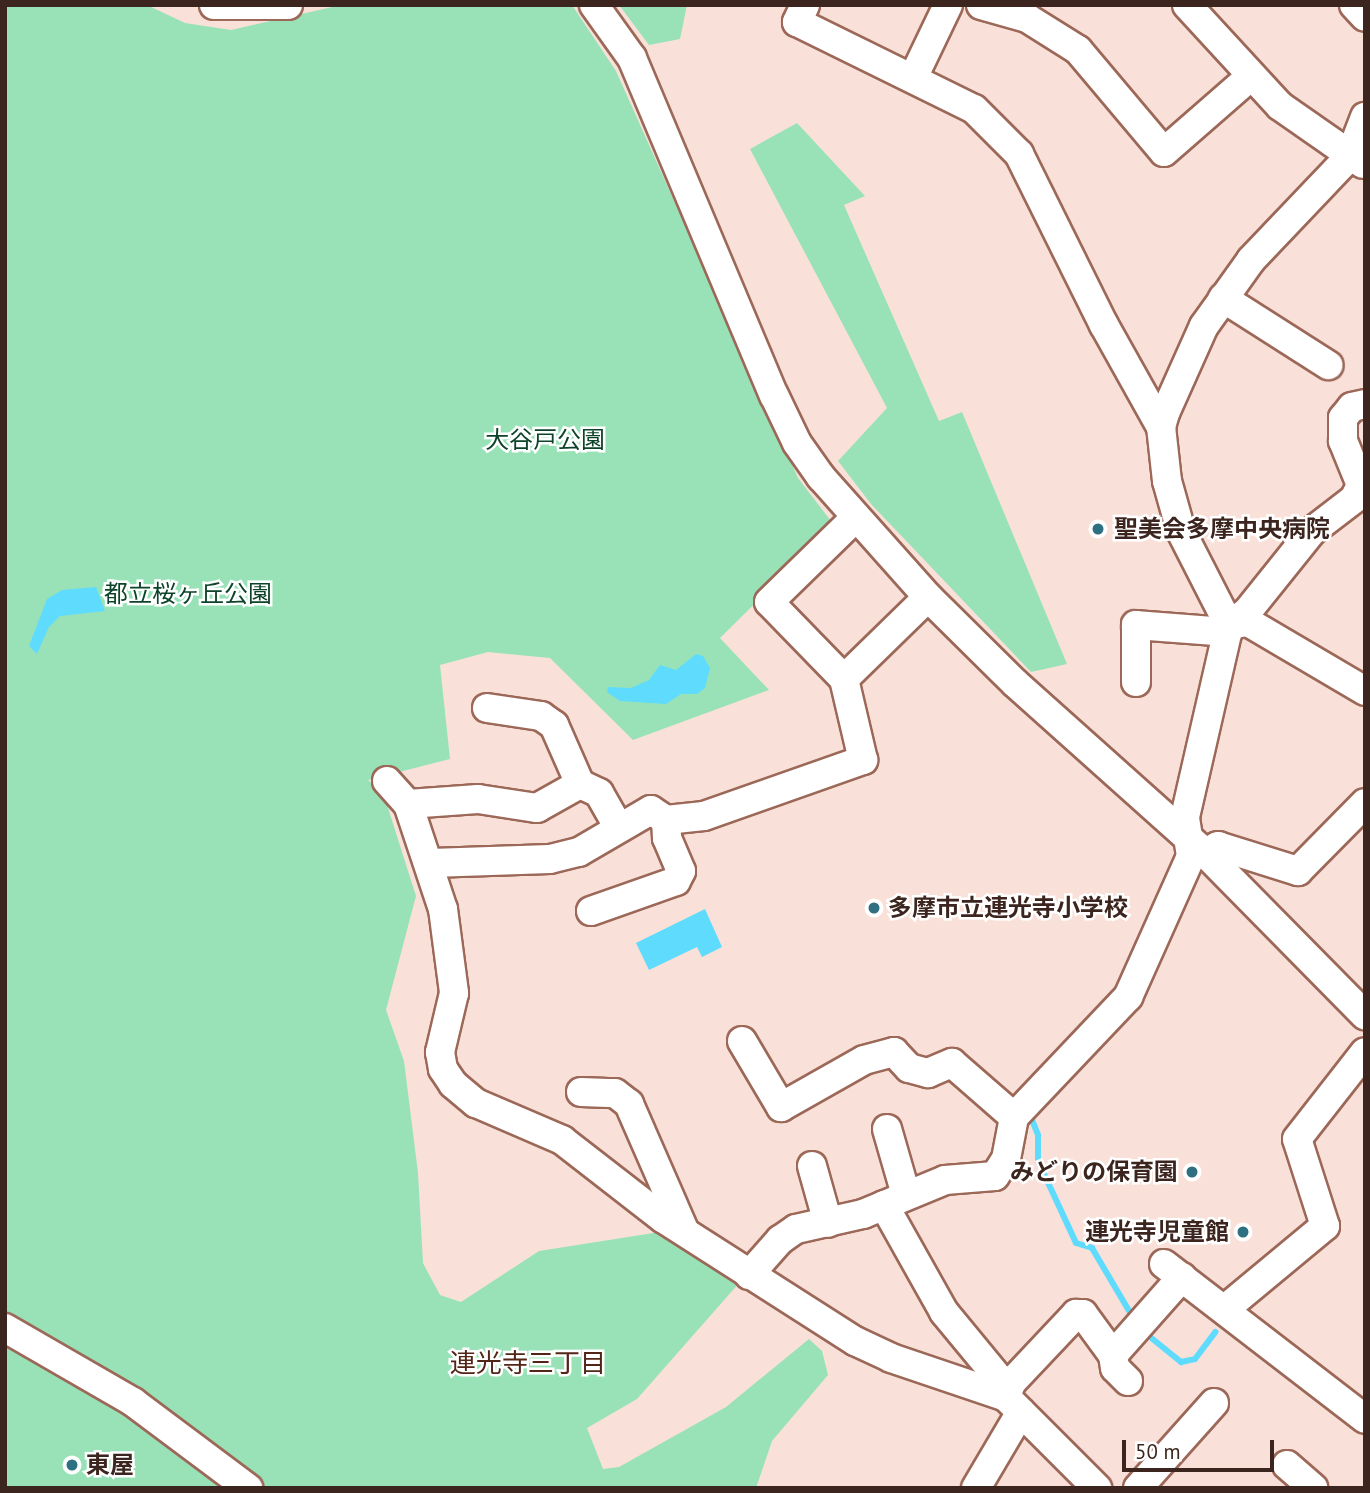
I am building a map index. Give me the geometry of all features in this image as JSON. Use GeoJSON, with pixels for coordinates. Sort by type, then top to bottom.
{"type":"FeatureCollection","features":[{"type":"Feature","properties":{"kind":"street"},"geometry":{"type":"LineString","coordinates":[[215,5],[288,5]]}},
{"type":"Feature","properties":{"kind":"street"},"geometry":{"type":"LineString","coordinates":[[594,5],[632,58],[797,443],[855,518],[928,597],[1015,683],[1197,847],[1365,1015]]}},
{"type":"Feature","properties":{"kind":"street"},"geometry":{"type":"LineString","coordinates":[[805,5],[797,22],[974,109],[1019,154],[1104,325],[1161,427],[1167,481],[1181,531],[1229,628]]}},
{"type":"Feature","properties":{"kind":"street"},"geometry":{"type":"LineString","coordinates":[[913,78],[948,5]]}},
{"type":"Feature","properties":{"kind":"street"},"geometry":{"type":"LineString","coordinates":[[981,5],[1027,18],[1078,50],[1164,152],[1250,77]]}},
{"type":"Feature","properties":{"kind":"street"},"geometry":{"type":"LineString","coordinates":[[1187,5],[1250,77],[1280,106],[1357,160]]}},
{"type":"Feature","properties":{"kind":"street"},"geometry":{"type":"LineString","coordinates":[[1354,5],[1365,17]]}},
{"type":"Feature","properties":{"kind":"street"},"geometry":{"type":"LineString","coordinates":[[1161,427],[1204,326],[1251,260],[1357,160],[1365,117]]}},
{"type":"Feature","properties":{"kind":"street"},"geometry":{"type":"LineString","coordinates":[[1223,298],[1328,365]]}},
{"type":"Feature","properties":{"kind":"street"},"geometry":{"type":"LineString","coordinates":[[1197,847],[1185,817],[1229,628],[1247,612],[1311,532],[1354,499],[1361,485],[1343,441],[1343,418],[1352,407],[1365,404]]}},
{"type":"Feature","properties":{"kind":"street"},"geometry":{"type":"LineString","coordinates":[[431,863],[550,859],[579,852],[650,810],[666,820],[704,816],[863,760],[844,679],[769,602],[855,518]]}},
{"type":"Feature","properties":{"kind":"street"},"geometry":{"type":"LineString","coordinates":[[844,679],[928,597]]}},
{"type":"Feature","properties":{"kind":"street"},"geometry":{"type":"LineString","coordinates":[[1136,681],[1136,625],[1229,628],[1248,622],[1365,691]]}},
{"type":"Feature","properties":{"kind":"street"},"geometry":{"type":"LineString","coordinates":[[487,708],[541,716],[554,725],[580,784],[598,793],[619,828]]}},
{"type":"Feature","properties":{"kind":"street"},"geometry":{"type":"LineString","coordinates":[[387,781],[408,804],[431,863],[443,909],[454,993],[440,1052],[443,1069],[453,1084],[476,1103],[562,1140],[749,1275],[891,1358],[1013,1404]]}},
{"type":"Feature","properties":{"kind":"street"},"geometry":{"type":"LineString","coordinates":[[408,804],[478,799],[537,808],[580,784]]}},
{"type":"Feature","properties":{"kind":"street"},"geometry":{"type":"LineString","coordinates":[[1197,847],[1218,846],[1298,871],[1365,803]]}},
{"type":"Feature","properties":{"kind":"street"},"geometry":{"type":"LineString","coordinates":[[591,911],[676,881],[681,871],[667,838],[666,820]]}},
{"type":"Feature","properties":{"kind":"street"},"geometry":{"type":"LineString","coordinates":[[749,1275],[780,1240],[796,1229],[828,1223],[946,1180],[995,1176],[1006,1159],[1014,1118],[1128,997],[1197,847]]}},
{"type":"Feature","properties":{"kind":"street"},"geometry":{"type":"LineString","coordinates":[[742,1041],[781,1107],[864,1060],[894,1052],[909,1068],[929,1073],[952,1063],[1014,1118]]}},
{"type":"Feature","properties":{"kind":"street"},"geometry":{"type":"LineString","coordinates":[[1225,1309],[1325,1226],[1297,1139],[1365,1052]]}},
{"type":"Feature","properties":{"kind":"street"},"geometry":{"type":"LineString","coordinates":[[581,1092],[615,1093],[629,1104],[684,1230]]}},
{"type":"Feature","properties":{"kind":"street"},"geometry":{"type":"LineString","coordinates":[[887,1129],[895,1200],[944,1312],[1000,1380],[1013,1404],[1097,1488]]}},
{"type":"Feature","properties":{"kind":"street"},"geometry":{"type":"LineString","coordinates":[[813,1166],[828,1223]]}},
{"type":"Feature","properties":{"kind":"street"},"geometry":{"type":"LineString","coordinates":[[1113,1355],[1173,1270],[1365,1419]]}},
{"type":"Feature","properties":{"kind":"street"},"geometry":{"type":"LineString","coordinates":[[976,1488],[1013,1404],[1011,1383],[1076,1314],[1083,1314],[1113,1355],[1115,1367],[1128,1381]]}},
{"type":"Feature","properties":{"kind":"street"},"geometry":{"type":"LineString","coordinates":[[5,1328],[133,1402],[248,1488]]}},
{"type":"Feature","properties":{"kind":"street"},"geometry":{"type":"LineString","coordinates":[[1138,1488],[1214,1403]]}},
{"type":"Feature","properties":{"kind":"street"},"geometry":{"type":"LineString","coordinates":[[1287,1465],[1313,1488]]}},
{"type":"Feature","properties":{"kind":"green space"},"geometry":{"type":"Polygon","coordinates":[[[5,5],[147,5],[185,23],[231,30],[341,5],[572,5],[616,71],[798,478],[834,525],[720,638],[769,690],[633,740],[550,658],[488,652],[440,665],[450,759],[368,780],[383,792],[416,896],[386,1010],[404,1061],[418,1173],[423,1263],[440,1295],[461,1302],[539,1251],[666,1231],[740,1282],[637,1399],[587,1428],[603,1469],[619,1467],[726,1407],[809,1339],[822,1351],[828,1375],[772,1441],[756,1488],[5,1488],[5,5]]]}},
{"type":"Feature","properties":{"kind":"green space"},"geometry":{"type":"Polygon","coordinates":[[[619,5],[687,5],[680,39],[649,45],[619,5]]]}},
{"type":"Feature","properties":{"kind":"green space"},"geometry":{"type":"Polygon","coordinates":[[[797,123],[865,196],[844,205],[939,421],[962,412],[1067,664],[1031,672],[871,504],[838,461],[887,408],[750,149],[797,123]]]}},
{"type":"Feature","properties":{"kind":"water"},"geometry":{"type":"Polygon","coordinates":[[[96,587],[105,611],[60,616],[49,627],[37,654],[29,646],[47,599],[62,590],[96,587]]]}},
{"type":"Feature","properties":{"kind":"water"},"geometry":{"type":"Polygon","coordinates":[[[696,654],[703,656],[710,668],[705,688],[697,694],[681,694],[666,704],[620,701],[607,692],[608,687],[631,688],[649,680],[660,665],[676,670],[696,654]]]}},
{"type":"Feature","properties":{"kind":"water"},"geometry":{"type":"Polygon","coordinates":[[[705,909],[722,947],[702,957],[697,947],[649,970],[636,943],[705,909]]]}},
{"type":"Feature","properties":{"kind":"waterway"},"geometry":{"type":"LineString","coordinates":[[1030,1115],[1038,1135],[1038,1161],[1076,1243],[1092,1248],[1135,1321]]}},
{"type":"Feature","properties":{"kind":"waterway"},"geometry":{"type":"LineString","coordinates":[[1144,1332],[1181,1362],[1195,1359],[1215,1332]]}},
{"type":"Feature","properties":{"kind":"place","name":"聖美会多摩中央病院"},"geometry":{"type":"Point","coordinates":[1098,529]}},
{"type":"Feature","properties":{"kind":"place","name":"多摩市立連光寺小学校"},"geometry":{"type":"Point","coordinates":[874,908]}},
{"type":"Feature","properties":{"kind":"place","name":"みどりの保育園"},"geometry":{"type":"Point","coordinates":[1192,1172]}},
{"type":"Feature","properties":{"kind":"place","name":"連光寺児童館"},"geometry":{"type":"Point","coordinates":[1243,1232]}},
{"type":"Feature","properties":{"kind":"place","name":"東屋"},"geometry":{"type":"Point","coordinates":[72,1465]}},
{"type":"Feature","properties":{"kind":"district","name":"連光寺三丁目"},"geometry":{"type":"Point","coordinates":[528,1363]}},
{"type":"Feature","properties":{"kind":"park label","name":"大谷戸公園"},"geometry":{"type":"Point","coordinates":[545,440]}},
{"type":"Feature","properties":{"kind":"park label","name":"都立桜ヶ丘公園"},"geometry":{"type":"Point","coordinates":[188,594]}}]}
